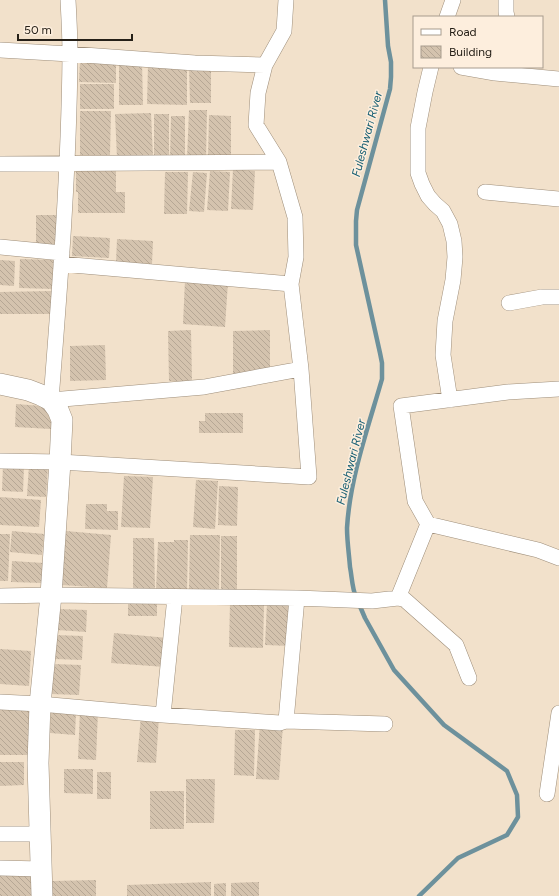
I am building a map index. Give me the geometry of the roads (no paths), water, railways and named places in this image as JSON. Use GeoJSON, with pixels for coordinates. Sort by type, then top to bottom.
{"type":"FeatureCollection","features":[{"type":"Feature","properties":{"kind":"main road"},"geometry":{"type":"LineString","coordinates":[[0,384],[34,392],[51,400],[58,410],[62,420],[51,595],[40,704],[38,763],[42,896]]}},
{"type":"Feature","properties":{"kind":"street"},"geometry":{"type":"LineString","coordinates":[[68,0],[70,54],[67,164],[62,259],[51,400],[204,387],[302,369]]}},
{"type":"Feature","properties":{"kind":"street"},"geometry":{"type":"LineString","coordinates":[[0,461],[60,462],[309,478],[302,369],[291,284],[296,257],[295,217],[279,162],[256,125],[258,92],[264,65],[284,31],[286,0]]}},
{"type":"Feature","properties":{"kind":"street"},"geometry":{"type":"LineString","coordinates":[[447,16],[453,0]]}},
{"type":"Feature","properties":{"kind":"street"},"geometry":{"type":"LineString","coordinates":[[506,0],[507,16]]}},
{"type":"Feature","properties":{"kind":"street"},"geometry":{"type":"LineString","coordinates":[[0,50],[195,63],[264,65]]}},
{"type":"Feature","properties":{"kind":"street"},"geometry":{"type":"LineString","coordinates":[[431,68],[418,128],[418,173],[428,196],[443,211],[450,224],[454,241],[455,257],[453,280],[445,322],[443,355],[450,400]]}},
{"type":"Feature","properties":{"kind":"street"},"geometry":{"type":"LineString","coordinates":[[467,68],[495,73],[529,72],[559,79]]}},
{"type":"Feature","properties":{"kind":"street"},"geometry":{"type":"LineString","coordinates":[[0,164],[279,162]]}},
{"type":"Feature","properties":{"kind":"street"},"geometry":{"type":"LineString","coordinates":[[485,192],[559,199]]}},
{"type":"Feature","properties":{"kind":"street"},"geometry":{"type":"LineString","coordinates":[[0,247],[62,259],[291,284]]}},
{"type":"Feature","properties":{"kind":"street"},"geometry":{"type":"LineString","coordinates":[[509,303],[542,297],[559,297]]}},
{"type":"Feature","properties":{"kind":"street"},"geometry":{"type":"LineString","coordinates":[[559,389],[508,392],[401,406],[415,501],[428,524],[538,550],[559,558]]}},
{"type":"Feature","properties":{"kind":"street"},"geometry":{"type":"LineString","coordinates":[[398,598],[428,524]]}},
{"type":"Feature","properties":{"kind":"street"},"geometry":{"type":"LineString","coordinates":[[0,596],[51,595],[297,598],[372,601],[398,598],[404,599],[456,645],[469,678]]}},
{"type":"Feature","properties":{"kind":"street"},"geometry":{"type":"LineString","coordinates":[[163,714],[175,597]]}},
{"type":"Feature","properties":{"kind":"street"},"geometry":{"type":"LineString","coordinates":[[286,721],[297,598]]}},
{"type":"Feature","properties":{"kind":"street"},"geometry":{"type":"LineString","coordinates":[[0,702],[280,723],[286,721],[385,724]]}},
{"type":"Feature","properties":{"kind":"street"},"geometry":{"type":"LineString","coordinates":[[547,794],[559,713]]}},
{"type":"Feature","properties":{"kind":"street"},"geometry":{"type":"LineString","coordinates":[[0,834],[40,834]]}},
{"type":"Feature","properties":{"kind":"street"},"geometry":{"type":"LineString","coordinates":[[0,868],[41,869]]}},
{"type":"Feature","properties":{"kind":"waterway","name":"Fuleshwari River"},"geometry":{"type":"LineString","coordinates":[[356,597],[352,582],[348,543],[347,528],[349,509],[360,453],[382,379],[382,363],[356,245],[356,221],[357,210],[390,89],[391,62],[388,46],[385,0]]}},
{"type":"Feature","properties":{"kind":"waterway","name":"Fuleshwari River"},"geometry":{"type":"LineString","coordinates":[[359,604],[365,618],[394,670],[444,725],[507,771],[517,795],[518,817],[507,835],[458,858],[419,896]]}}]}
